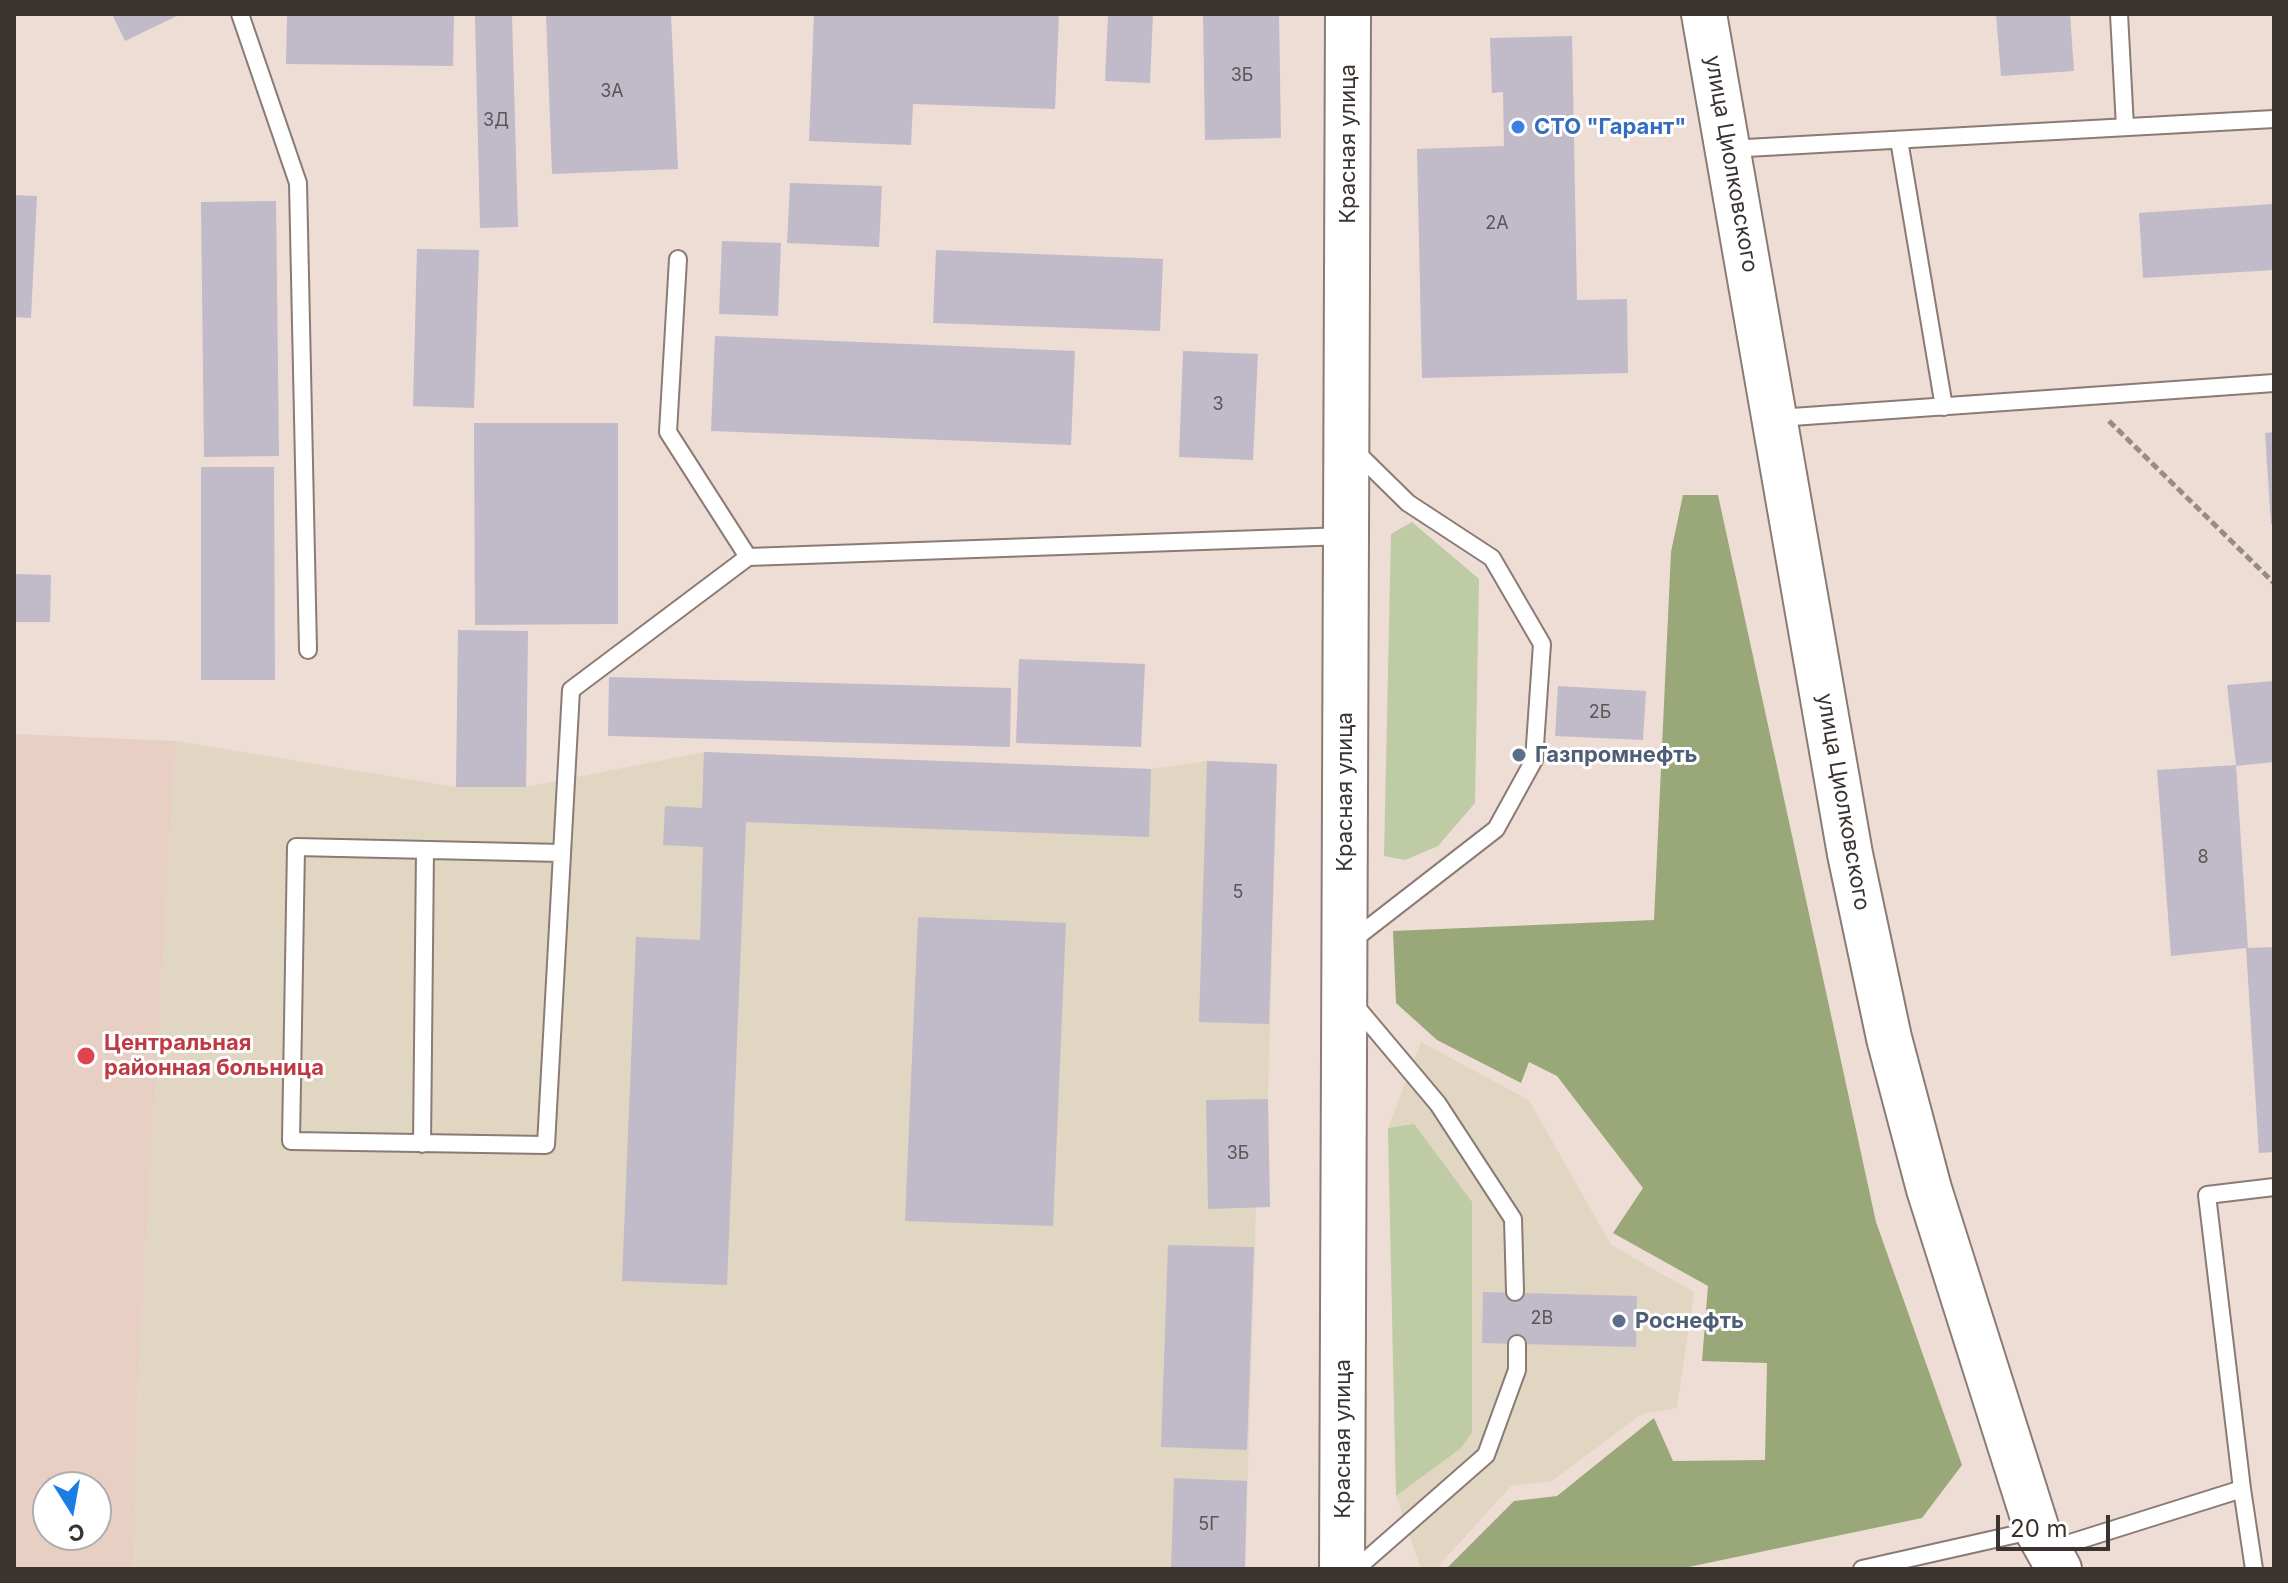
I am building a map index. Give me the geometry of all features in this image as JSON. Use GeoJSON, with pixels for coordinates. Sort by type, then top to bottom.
{"type":"FeatureCollection","features":[{"type":"Feature","properties":{"kind":"main road","name":"Красная улица"},"geometry":{"type":"LineString","coordinates":[[1342,1569],[1348,14]]}},
{"type":"Feature","properties":{"kind":"main road","name":"улица Циолковского"},"geometry":{"type":"LineString","coordinates":[[1704,14],[1850,854],[1889,1038],[1929,1189],[2047,1550]]}},
{"type":"Feature","properties":{"kind":"lane"},"geometry":{"type":"LineString","coordinates":[[240,14],[298,183],[308,650]]}},
{"type":"Feature","properties":{"kind":"lane"},"geometry":{"type":"LineString","coordinates":[[2119,14],[2125,127]]}},
{"type":"Feature","properties":{"kind":"lane"},"geometry":{"type":"LineString","coordinates":[[1728,149],[2274,119]]}},
{"type":"Feature","properties":{"kind":"lane"},"geometry":{"type":"LineString","coordinates":[[1899,140],[1944,407]]}},
{"type":"Feature","properties":{"kind":"lane"},"geometry":{"type":"LineString","coordinates":[[678,259],[668,432],[748,557]]}},
{"type":"Feature","properties":{"kind":"lane"},"geometry":{"type":"LineString","coordinates":[[1776,418],[2274,383]]}},
{"type":"Feature","properties":{"kind":"lane"},"geometry":{"type":"LineString","coordinates":[[1345,946],[1496,829],[1534,760],[1542,644],[1492,558],[1408,503],[1346,442]]}},
{"type":"Feature","properties":{"kind":"lane"},"geometry":{"type":"LineString","coordinates":[[562,853],[296,847],[291,1141],[546,1145],[571,690],[748,557],[1346,536]]}},
{"type":"Feature","properties":{"kind":"lane"},"geometry":{"type":"LineString","coordinates":[[422,1144],[425,850]]}},
{"type":"Feature","properties":{"kind":"lane"},"geometry":{"type":"LineString","coordinates":[[1344,993],[1438,1104],[1513,1219],[1515,1292]]}},
{"type":"Feature","properties":{"kind":"lane"},"geometry":{"type":"LineString","coordinates":[[2254,1569],[2207,1195],[2274,1187]]}},
{"type":"Feature","properties":{"kind":"lane"},"geometry":{"type":"LineString","coordinates":[[1356,1569],[1486,1455],[1517,1370],[1517,1344]]}},
{"type":"Feature","properties":{"kind":"lane"},"geometry":{"type":"LineString","coordinates":[[1862,1569],[2047,1550],[2242,1489]]}},
{"type":"Feature","properties":{"kind":"path"},"geometry":{"type":"LineString","coordinates":[[2085,397],[2274,583]]}},
{"type":"Feature","properties":{"kind":"shaded area","name":"Центральная районная больница"},"geometry":{"type":"Polygon","coordinates":[[[14,734],[176,741],[139,1370],[134,1569],[14,1569],[14,734]]]}},
{"type":"Feature","properties":{"kind":"shaded area"},"geometry":{"type":"Polygon","coordinates":[[[176,741],[456,787],[526,787],[704,752],[1151,769],[1207,761],[1277,764],[1268,1099],[1256,1208],[1245,1569],[134,1569],[139,1370],[176,741]]]}},
{"type":"Feature","properties":{"kind":"shaded area"},"geometry":{"type":"Polygon","coordinates":[[[1421,1042],[1529,1100],[1611,1245],[1694,1292],[1677,1408],[1642,1414],[1552,1481],[1511,1486],[1436,1569],[1421,1569],[1396,1496],[1388,1128],[1421,1042]]]}},
{"type":"Feature","properties":{"kind":"green space"},"geometry":{"type":"Polygon","coordinates":[[[1683,495],[1718,495],[1876,1222],[1962,1465],[1922,1518],[1679,1569],[1446,1569],[1514,1501],[1557,1496],[1654,1418],[1673,1461],[1765,1460],[1767,1363],[1702,1361],[1708,1286],[1613,1233],[1643,1188],[1557,1076],[1529,1062],[1521,1083],[1437,1040],[1396,1003],[1393,931],[1654,920],[1671,552],[1683,495]]]}},
{"type":"Feature","properties":{"kind":"green space"},"geometry":{"type":"Polygon","coordinates":[[[1412,522],[1479,579],[1475,803],[1438,846],[1405,860],[1384,856],[1391,534],[1412,522]]]}},
{"type":"Feature","properties":{"kind":"green space"},"geometry":{"type":"Polygon","coordinates":[[[1414,1124],[1472,1202],[1472,1432],[1461,1448],[1396,1496],[1388,1128],[1414,1124]]]}},
{"type":"Feature","properties":{"kind":"building"},"geometry":{"type":"Polygon","coordinates":[[[112,14],[181,14],[125,41],[112,14]]]}},
{"type":"Feature","properties":{"kind":"building"},"geometry":{"type":"Polygon","coordinates":[[[287,14],[454,14],[453,66],[286,64],[287,14]]]}},
{"type":"Feature","properties":{"kind":"building"},"geometry":{"type":"Polygon","coordinates":[[[546,14],[671,14],[678,169],[552,174],[546,14]]]}},
{"type":"Feature","properties":{"kind":"building"},"geometry":{"type":"Polygon","coordinates":[[[814,14],[1059,14],[1055,109],[913,104],[911,145],[809,141],[814,14]]]}},
{"type":"Feature","properties":{"kind":"building"},"geometry":{"type":"Polygon","coordinates":[[[1108,14],[1153,14],[1150,83],[1105,81],[1108,14]]]}},
{"type":"Feature","properties":{"kind":"building"},"geometry":{"type":"Polygon","coordinates":[[[1203,14],[1279,14],[1281,138],[1205,140],[1203,14]]]}},
{"type":"Feature","properties":{"kind":"building"},"geometry":{"type":"Polygon","coordinates":[[[1996,14],[2070,14],[2074,71],[2001,76],[1996,14]]]}},
{"type":"Feature","properties":{"kind":"building"},"geometry":{"type":"Polygon","coordinates":[[[512,15],[518,227],[480,228],[475,16],[512,15]]]}},
{"type":"Feature","properties":{"kind":"building"},"geometry":{"type":"Polygon","coordinates":[[[1572,36],[1577,300],[1627,299],[1628,373],[1422,378],[1417,149],[1504,146],[1503,92],[1492,93],[1490,38],[1572,36]]]}},
{"type":"Feature","properties":{"kind":"building"},"geometry":{"type":"Polygon","coordinates":[[[790,183],[882,186],[879,247],[787,243],[790,183]]]}},
{"type":"Feature","properties":{"kind":"building"},"geometry":{"type":"Polygon","coordinates":[[[14,195],[37,196],[31,318],[14,317],[14,195]]]}},
{"type":"Feature","properties":{"kind":"building"},"geometry":{"type":"Polygon","coordinates":[[[276,201],[279,456],[204,457],[201,202],[276,201]]]}},
{"type":"Feature","properties":{"kind":"building"},"geometry":{"type":"Polygon","coordinates":[[[2274,204],[2274,270],[2143,278],[2139,213],[2274,204]]]}},
{"type":"Feature","properties":{"kind":"building"},"geometry":{"type":"Polygon","coordinates":[[[722,241],[781,243],[778,316],[719,314],[722,241]]]}},
{"type":"Feature","properties":{"kind":"building"},"geometry":{"type":"Polygon","coordinates":[[[417,249],[479,250],[474,408],[413,406],[417,249]]]}},
{"type":"Feature","properties":{"kind":"building"},"geometry":{"type":"Polygon","coordinates":[[[936,250],[1163,259],[1160,331],[933,323],[936,250]]]}},
{"type":"Feature","properties":{"kind":"building"},"geometry":{"type":"Polygon","coordinates":[[[715,336],[1075,351],[1071,445],[711,431],[715,336]]]}},
{"type":"Feature","properties":{"kind":"building"},"geometry":{"type":"Polygon","coordinates":[[[1183,351],[1258,354],[1253,460],[1179,457],[1183,351]]]}},
{"type":"Feature","properties":{"kind":"building"},"geometry":{"type":"Polygon","coordinates":[[[474,423],[618,423],[618,624],[475,625],[474,423]]]}},
{"type":"Feature","properties":{"kind":"building"},"geometry":{"type":"Polygon","coordinates":[[[2274,432],[2274,524],[2271,524],[2265,433],[2274,432]]]}},
{"type":"Feature","properties":{"kind":"building"},"geometry":{"type":"Polygon","coordinates":[[[201,467],[274,467],[275,680],[201,680],[201,467]]]}},
{"type":"Feature","properties":{"kind":"building"},"geometry":{"type":"Polygon","coordinates":[[[14,574],[51,575],[50,622],[14,622],[14,574]]]}},
{"type":"Feature","properties":{"kind":"building"},"geometry":{"type":"Polygon","coordinates":[[[458,630],[528,631],[526,787],[456,787],[458,630]]]}},
{"type":"Feature","properties":{"kind":"building"},"geometry":{"type":"Polygon","coordinates":[[[1019,659],[1145,664],[1141,747],[1016,743],[1019,659]]]}},
{"type":"Feature","properties":{"kind":"building"},"geometry":{"type":"Polygon","coordinates":[[[609,677],[1011,688],[1010,747],[608,736],[609,677]]]}},
{"type":"Feature","properties":{"kind":"building"},"geometry":{"type":"Polygon","coordinates":[[[2274,681],[2274,762],[2236,766],[2248,948],[2274,947],[2274,1152],[2259,1153],[2246,948],[2171,956],[2157,770],[2236,765],[2227,685],[2274,681]]]}},
{"type":"Feature","properties":{"kind":"building"},"geometry":{"type":"Polygon","coordinates":[[[1558,686],[1646,691],[1643,740],[1555,736],[1558,686]]]}},
{"type":"Feature","properties":{"kind":"building"},"geometry":{"type":"Polygon","coordinates":[[[704,752],[1151,769],[1149,837],[746,822],[727,1285],[622,1281],[636,937],[700,940],[703,847],[663,845],[665,806],[702,808],[704,752]]]}},
{"type":"Feature","properties":{"kind":"building"},"geometry":{"type":"Polygon","coordinates":[[[1207,761],[1277,764],[1269,1024],[1199,1022],[1207,761]]]}},
{"type":"Feature","properties":{"kind":"building"},"geometry":{"type":"Polygon","coordinates":[[[918,917],[1066,923],[1053,1226],[905,1221],[918,917]]]}},
{"type":"Feature","properties":{"kind":"building"},"geometry":{"type":"Polygon","coordinates":[[[1268,1099],[1270,1207],[1208,1209],[1206,1100],[1268,1099]]]}},
{"type":"Feature","properties":{"kind":"building"},"geometry":{"type":"Polygon","coordinates":[[[1168,1245],[1254,1247],[1247,1450],[1161,1447],[1168,1245]]]}},
{"type":"Feature","properties":{"kind":"building"},"geometry":{"type":"Polygon","coordinates":[[[1483,1292],[1637,1296],[1636,1347],[1482,1343],[1483,1292]]]}},
{"type":"Feature","properties":{"kind":"building"},"geometry":{"type":"Polygon","coordinates":[[[1174,1478],[1247,1481],[1245,1569],[1171,1569],[1174,1478]]]}},
{"type":"Feature","properties":{"kind":"place","name":"СТО \"Гарант\""},"geometry":{"type":"Point","coordinates":[1518,127]}},
{"type":"Feature","properties":{"kind":"place","name":"Газпромнефть"},"geometry":{"type":"Point","coordinates":[1519,755]}},
{"type":"Feature","properties":{"kind":"place","name":"Центральная районная больница"},"geometry":{"type":"Point","coordinates":[86,1056]}},
{"type":"Feature","properties":{"kind":"place","name":"Роснефть"},"geometry":{"type":"Point","coordinates":[1619,1321]}}]}
